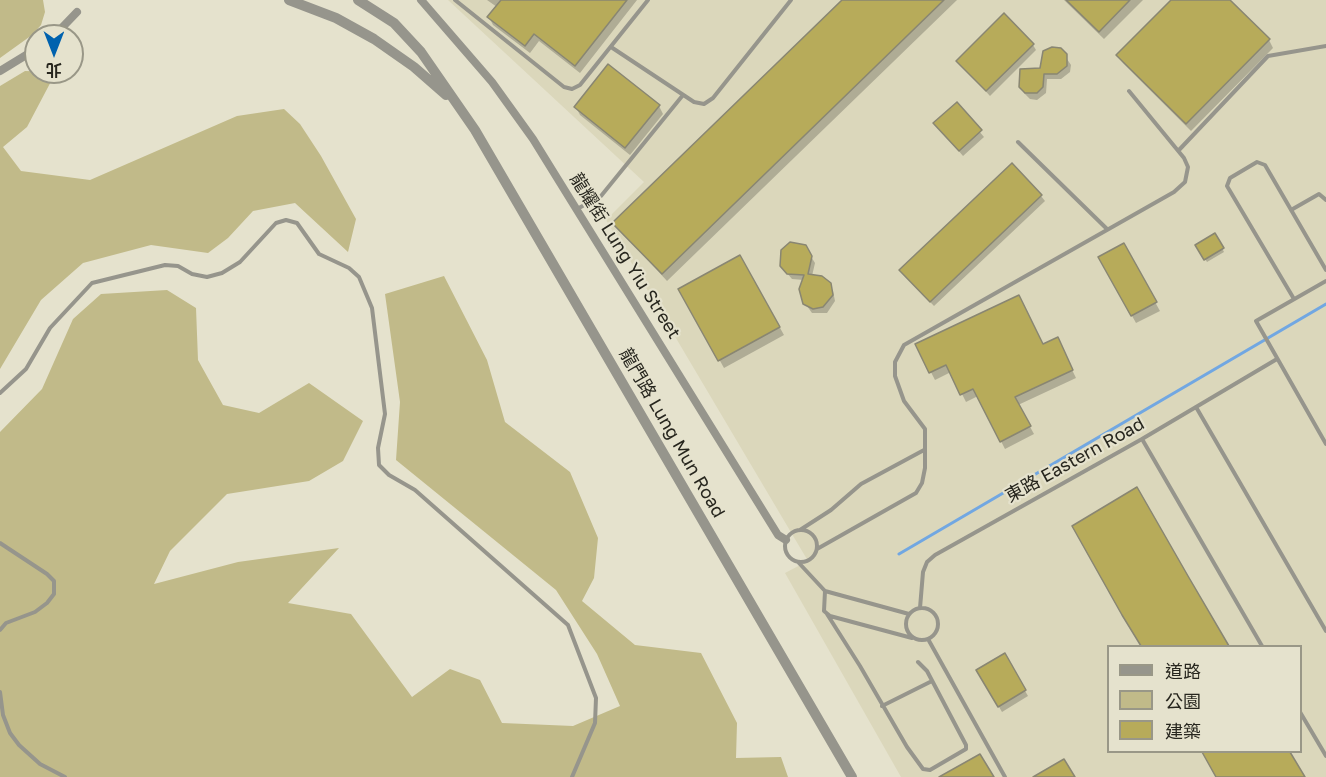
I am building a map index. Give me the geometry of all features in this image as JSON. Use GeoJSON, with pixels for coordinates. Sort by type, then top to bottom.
{"type":"FeatureCollection","features":[{"type":"Feature","properties":{"kind":"street","name":"龍門路 Lung Mun Road"},"geometry":{"type":"LineString","coordinates":[[289,0],[336,18],[374,39],[414,67],[460,107]]}},
{"type":"Feature","properties":{"kind":"street","name":"龍門路 Lung Mun Road"},"geometry":{"type":"LineString","coordinates":[[358,0],[394,24],[421,52],[460,107],[510,186],[852,777]]}},
{"type":"Feature","properties":{"kind":"street","name":"龍耀街 Lung Yiu Street"},"geometry":{"type":"LineString","coordinates":[[421,0],[492,81],[533,139],[778,535],[786,540]]}},
{"type":"Feature","properties":{"kind":"street"},"geometry":{"type":"LineString","coordinates":[[66,24],[77,12]]}},
{"type":"Feature","properties":{"kind":"street"},"geometry":{"type":"LineString","coordinates":[[0,71],[24,56]]}},
{"type":"Feature","properties":{"kind":"lane"},"geometry":{"type":"LineString","coordinates":[[454,0],[569,89],[580,85],[648,0]]}},
{"type":"Feature","properties":{"kind":"lane"},"geometry":{"type":"LineString","coordinates":[[611,47],[699,104],[709,102],[791,0]]}},
{"type":"Feature","properties":{"kind":"lane"},"geometry":{"type":"LineString","coordinates":[[1179,150],[1268,56],[1326,46]]}},
{"type":"Feature","properties":{"kind":"lane"},"geometry":{"type":"LineString","coordinates":[[798,562],[810,559],[817,549],[916,493],[922,483],[925,468],[925,429],[904,401],[895,376],[897,354],[904,345],[1181,187],[1187,176],[1188,167],[1179,150],[1129,91]]}},
{"type":"Feature","properties":{"kind":"lane"},"geometry":{"type":"LineString","coordinates":[[577,209],[601,196],[683,94]]}},
{"type":"Feature","properties":{"kind":"lane"},"geometry":{"type":"LineString","coordinates":[[1018,142],[1107,230]]}},
{"type":"Feature","properties":{"kind":"lane"},"geometry":{"type":"LineString","coordinates":[[1294,299],[1227,182],[1230,178],[1257,162],[1262,163],[1326,270]]}},
{"type":"Feature","properties":{"kind":"lane"},"geometry":{"type":"LineString","coordinates":[[1291,210],[1319,194],[1326,200]]}},
{"type":"Feature","properties":{"kind":"lane"},"geometry":{"type":"LineString","coordinates":[[0,393],[26,369],[50,328],[92,283],[165,265],[178,266],[192,274],[207,277],[222,273],[240,262],[276,223],[286,220],[297,222],[319,254],[349,268],[359,277],[372,309],[385,414],[378,448],[379,465],[388,475],[414,490],[568,625],[590,676],[596,698],[595,723],[572,777]]}},
{"type":"Feature","properties":{"kind":"lane"},"geometry":{"type":"LineString","coordinates":[[1326,280],[1256,321],[1326,444]]}},
{"type":"Feature","properties":{"kind":"lane","name":"東路 Eastern Road"},"geometry":{"type":"LineString","coordinates":[[920,608],[923,572],[927,562],[935,555],[1142,439],[1277,359]]}},
{"type":"Feature","properties":{"kind":"lane"},"geometry":{"type":"LineString","coordinates":[[1196,407],[1326,631]]}},
{"type":"Feature","properties":{"kind":"lane"},"geometry":{"type":"LineString","coordinates":[[1142,439],[1262,645]]}},
{"type":"Feature","properties":{"kind":"lane"},"geometry":{"type":"LineString","coordinates":[[924,450],[861,484],[831,510],[790,534],[786,540],[787,554],[798,562],[825,591],[909,614],[920,608],[930,610],[937,618],[938,628],[928,639]]}},
{"type":"Feature","properties":{"kind":"lane"},"geometry":{"type":"LineString","coordinates":[[800,530],[814,536],[817,549]]}},
{"type":"Feature","properties":{"kind":"lane"},"geometry":{"type":"LineString","coordinates":[[0,543],[47,574],[54,581],[54,594],[35,612],[15,618],[0,630]]}},
{"type":"Feature","properties":{"kind":"lane"},"geometry":{"type":"LineString","coordinates":[[825,591],[824,611],[923,769],[930,770],[966,749],[966,745],[932,681],[918,662]]}},
{"type":"Feature","properties":{"kind":"lane"},"geometry":{"type":"LineString","coordinates":[[827,614],[912,638],[928,639]]}},
{"type":"Feature","properties":{"kind":"lane"},"geometry":{"type":"LineString","coordinates":[[909,614],[906,630],[912,638]]}},
{"type":"Feature","properties":{"kind":"lane"},"geometry":{"type":"LineString","coordinates":[[928,639],[1005,777]]}},
{"type":"Feature","properties":{"kind":"lane"},"geometry":{"type":"LineString","coordinates":[[882,706],[932,681]]}},
{"type":"Feature","properties":{"kind":"lane"},"geometry":{"type":"LineString","coordinates":[[0,692],[3,715],[15,739],[40,764],[65,777]]}},
{"type":"Feature","properties":{"kind":"lane"},"geometry":{"type":"LineString","coordinates":[[1302,715],[1326,756]]}},
{"type":"Feature","properties":{"kind":"shaded area"},"geometry":{"type":"Polygon","coordinates":[[[448,0],[1326,0],[1326,777],[901,777],[785,573],[808,561],[606,220],[644,182],[448,0]]]}},
{"type":"Feature","properties":{"kind":"green space"},"geometry":{"type":"Polygon","coordinates":[[[0,0],[43,0],[45,12],[41,24],[24,24],[24,41],[0,58],[0,0]]]}},
{"type":"Feature","properties":{"kind":"green space"},"geometry":{"type":"Polygon","coordinates":[[[24,72],[24,84],[50,84],[27,127],[3,147],[21,171],[90,180],[237,116],[284,109],[300,124],[321,156],[356,219],[348,252],[295,203],[253,211],[228,238],[208,253],[151,245],[83,263],[41,300],[0,369],[0,86],[24,72]]]}},
{"type":"Feature","properties":{"kind":"green space"},"geometry":{"type":"Polygon","coordinates":[[[444,276],[487,360],[505,422],[570,472],[598,538],[594,578],[582,601],[635,645],[701,653],[737,723],[736,758],[781,757],[788,777],[0,777],[0,432],[42,389],[73,319],[101,294],[167,290],[196,308],[198,360],[223,405],[259,413],[309,383],[363,421],[343,461],[309,481],[227,494],[170,551],[154,584],[238,562],[339,548],[288,603],[351,614],[412,697],[450,669],[480,680],[502,723],[573,726],[620,706],[597,654],[556,590],[396,460],[400,402],[385,294],[444,276]]]}},
{"type":"Feature","properties":{"kind":"building"},"geometry":{"type":"Polygon","coordinates":[[[501,0],[627,0],[575,66],[534,34],[525,46],[487,17],[501,0]]]}},
{"type":"Feature","properties":{"kind":"building"},"geometry":{"type":"Polygon","coordinates":[[[842,0],[944,0],[662,274],[612,223],[842,0]]]}},
{"type":"Feature","properties":{"kind":"building"},"geometry":{"type":"Polygon","coordinates":[[[1066,0],[1130,0],[1099,32],[1066,0]]]}},
{"type":"Feature","properties":{"kind":"building"},"geometry":{"type":"Polygon","coordinates":[[[1171,0],[1230,0],[1270,39],[1186,124],[1116,55],[1171,0]]]}},
{"type":"Feature","properties":{"kind":"building"},"geometry":{"type":"Polygon","coordinates":[[[1004,13],[1034,44],[986,91],[956,61],[1004,13]]]}},
{"type":"Feature","properties":{"kind":"building"},"geometry":{"type":"Polygon","coordinates":[[[1052,47],[1061,48],[1067,54],[1067,66],[1057,74],[1044,74],[1043,87],[1037,93],[1025,93],[1019,87],[1020,69],[1040,68],[1043,51],[1052,47]]]}},
{"type":"Feature","properties":{"kind":"building"},"geometry":{"type":"Polygon","coordinates":[[[608,64],[660,105],[625,148],[574,107],[608,64]]]}},
{"type":"Feature","properties":{"kind":"building"},"geometry":{"type":"Polygon","coordinates":[[[957,102],[982,130],[959,151],[933,123],[957,102]]]}},
{"type":"Feature","properties":{"kind":"building"},"geometry":{"type":"Polygon","coordinates":[[[1012,163],[1042,195],[930,302],[899,270],[1012,163]]]}},
{"type":"Feature","properties":{"kind":"building"},"geometry":{"type":"Polygon","coordinates":[[[1215,233],[1224,248],[1204,260],[1195,245],[1215,233]]]}},
{"type":"Feature","properties":{"kind":"building"},"geometry":{"type":"Polygon","coordinates":[[[790,242],[806,245],[812,256],[808,274],[822,276],[831,283],[833,295],[823,307],[813,309],[803,304],[799,289],[804,275],[787,274],[780,266],[781,250],[790,242]]]}},
{"type":"Feature","properties":{"kind":"building"},"geometry":{"type":"Polygon","coordinates":[[[1124,243],[1157,302],[1131,316],[1098,257],[1124,243]]]}},
{"type":"Feature","properties":{"kind":"building"},"geometry":{"type":"Polygon","coordinates":[[[740,255],[780,327],[718,361],[678,289],[740,255]]]}},
{"type":"Feature","properties":{"kind":"building"},"geometry":{"type":"Polygon","coordinates":[[[1019,295],[1043,344],[1058,337],[1073,370],[1015,397],[1031,426],[1000,442],[973,389],[960,395],[946,365],[929,373],[915,344],[1019,295]]]}},
{"type":"Feature","properties":{"kind":"building"},"geometry":{"type":"Polygon","coordinates":[[[1137,487],[1228,645],[1140,645],[1072,526],[1137,487]]]}},
{"type":"Feature","properties":{"kind":"building"},"geometry":{"type":"Polygon","coordinates":[[[1005,653],[1026,690],[998,707],[976,670],[1005,653]]]}},
{"type":"Feature","properties":{"kind":"building"},"geometry":{"type":"Polygon","coordinates":[[[1203,753],[1291,753],[1305,777],[1216,777],[1203,753]]]}},
{"type":"Feature","properties":{"kind":"building"},"geometry":{"type":"Polygon","coordinates":[[[980,754],[994,777],[939,777],[980,754]]]}},
{"type":"Feature","properties":{"kind":"building"},"geometry":{"type":"Polygon","coordinates":[[[1064,759],[1075,777],[1033,777],[1064,759]]]}},
{"type":"Feature","properties":{"kind":"waterway"},"geometry":{"type":"LineString","coordinates":[[899,554],[1326,304]]}}]}
